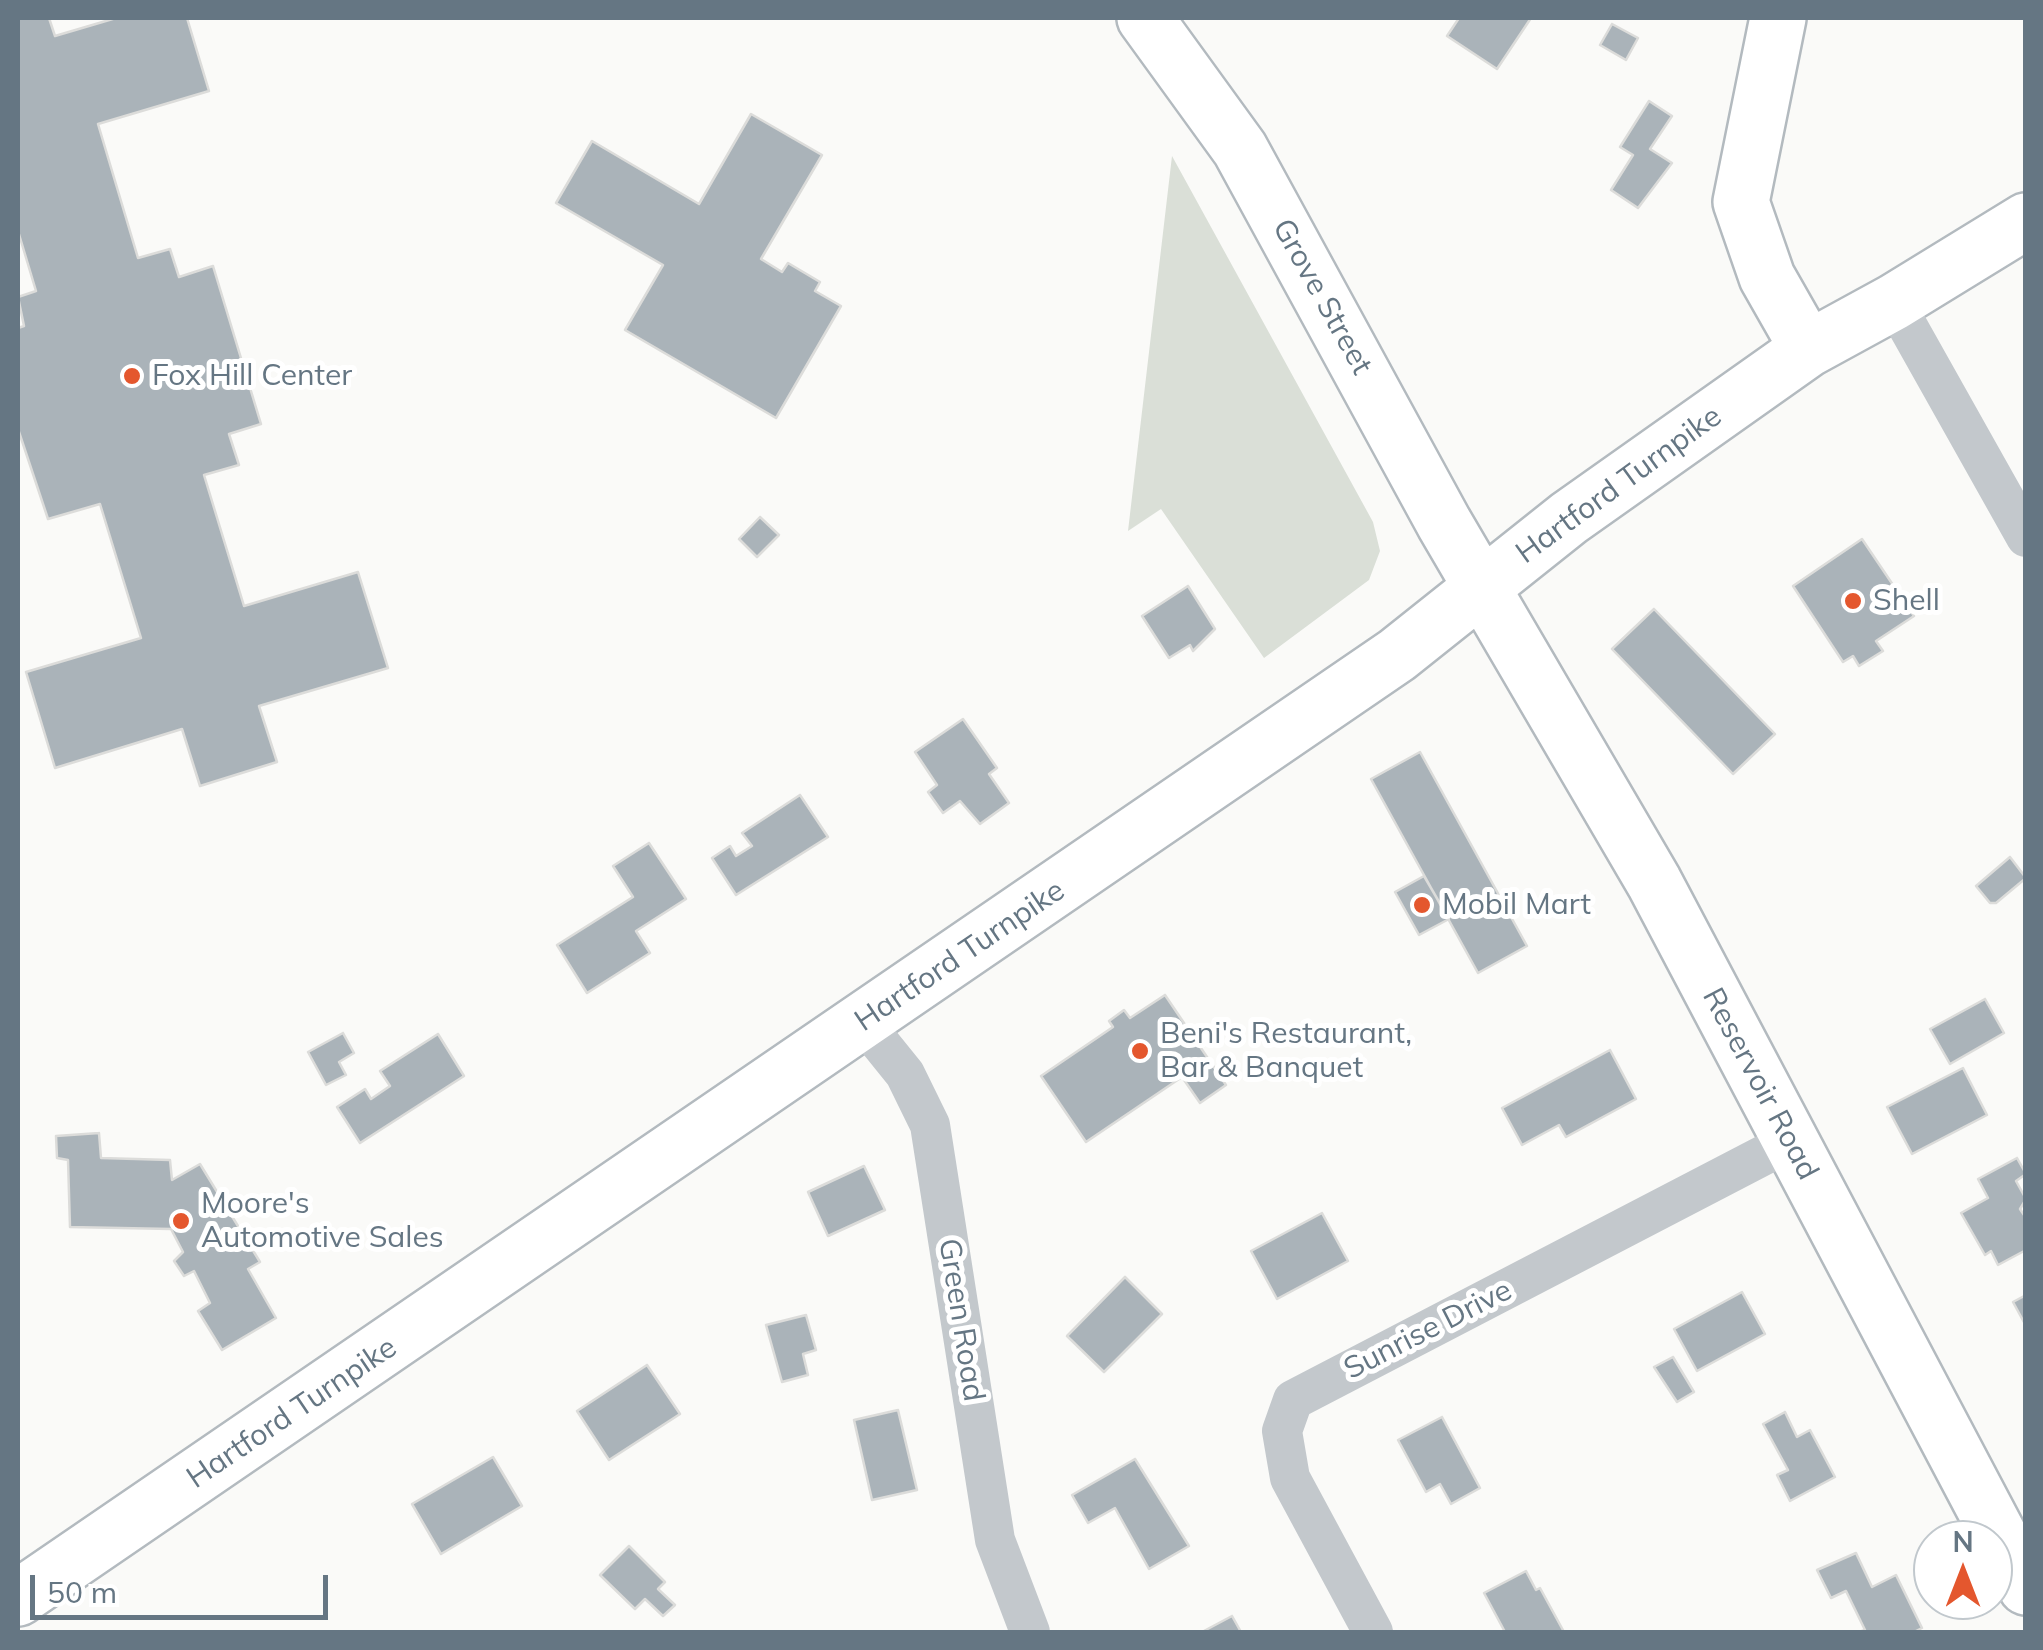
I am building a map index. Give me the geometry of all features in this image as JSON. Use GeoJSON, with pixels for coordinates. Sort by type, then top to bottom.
{"type":"FeatureCollection","features":[{"type":"Feature","properties":{"kind":"main road","name":"Grove Street"},"geometry":{"type":"LineString","coordinates":[[1145,18],[1240,150],[1444,523],[1484,586]]}},
{"type":"Feature","properties":{"kind":"main road"},"geometry":{"type":"LineString","coordinates":[[1778,18],[1740,202],[1767,276],[1808,349]]}},
{"type":"Feature","properties":{"kind":"main road","name":"Hartford Turnpike"},"geometry":{"type":"LineString","coordinates":[[18,1598],[1396,655],[1569,518],[1808,349],[1894,302],[2026,221]]}},
{"type":"Feature","properties":{"kind":"main road","name":"Reservoir Road"},"geometry":{"type":"LineString","coordinates":[[1484,586],[1590,779],[1654,882],[2026,1587]]}},
{"type":"Feature","properties":{"kind":"street"},"geometry":{"type":"LineString","coordinates":[[1894,302],[2026,536]]}},
{"type":"Feature","properties":{"kind":"street","name":"Green Road"},"geometry":{"type":"LineString","coordinates":[[863,1022],[905,1074],[930,1125],[995,1540],[1030,1632]]}},
{"type":"Feature","properties":{"kind":"street","name":"Sunrise Drive"},"geometry":{"type":"LineString","coordinates":[[1373,1632],[1290,1478],[1282,1431],[1293,1400],[1790,1141]]}},
{"type":"Feature","properties":{"kind":"shaded area"},"geometry":{"type":"Polygon","coordinates":[[[1172,156],[1373,522],[1380,551],[1369,580],[1264,658],[1161,509],[1128,531],[1172,156]]]}},
{"type":"Feature","properties":{"kind":"building","name":"Fox Hill Center"},"geometry":{"type":"Polygon","coordinates":[[[18,18],[49,18],[55,36],[116,18],[187,18],[209,91],[98,124],[138,258],[170,249],[179,277],[213,266],[261,424],[229,434],[239,465],[204,475],[244,606],[358,572],[388,668],[259,706],[277,762],[200,786],[182,729],[55,768],[26,672],[141,638],[100,504],[48,519],[18,429],[18,328],[24,326],[18,297],[36,291],[18,231],[18,18]]]}},
{"type":"Feature","properties":{"kind":"building"},"geometry":{"type":"Polygon","coordinates":[[[1459,18],[1531,18],[1497,69],[1447,36],[1459,18]]]}},
{"type":"Feature","properties":{"kind":"building"},"geometry":{"type":"Polygon","coordinates":[[[1612,24],[1638,38],[1626,60],[1600,45],[1612,24]]]}},
{"type":"Feature","properties":{"kind":"building"},"geometry":{"type":"Polygon","coordinates":[[[1649,101],[1672,116],[1650,149],[1672,163],[1638,208],[1611,190],[1633,155],[1620,147],[1649,101]]]}},
{"type":"Feature","properties":{"kind":"building"},"geometry":{"type":"Polygon","coordinates":[[[751,114],[822,155],[761,259],[782,272],[788,263],[820,282],[815,291],[841,306],[776,418],[625,330],[663,265],[556,203],[592,141],[699,204],[751,114]]]}},
{"type":"Feature","properties":{"kind":"building"},"geometry":{"type":"Polygon","coordinates":[[[760,517],[779,535],[757,557],[739,539],[760,517]]]}},
{"type":"Feature","properties":{"kind":"building","name":"Shell"},"geometry":{"type":"Polygon","coordinates":[[[1862,539],[1914,616],[1876,641],[1883,651],[1859,666],[1853,656],[1843,662],[1793,586],[1862,539]]]}},
{"type":"Feature","properties":{"kind":"building"},"geometry":{"type":"Polygon","coordinates":[[[1188,586],[1215,629],[1193,651],[1190,645],[1169,658],[1142,616],[1188,586]]]}},
{"type":"Feature","properties":{"kind":"building"},"geometry":{"type":"Polygon","coordinates":[[[1654,609],[1775,734],[1733,774],[1612,649],[1654,609]]]}},
{"type":"Feature","properties":{"kind":"building"},"geometry":{"type":"Polygon","coordinates":[[[963,719],[997,768],[989,774],[1009,803],[980,824],[960,801],[943,813],[928,792],[937,785],[915,752],[963,719]]]}},
{"type":"Feature","properties":{"kind":"building"},"geometry":{"type":"Polygon","coordinates":[[[1420,752],[1527,946],[1478,973],[1371,779],[1420,752]]]}},
{"type":"Feature","properties":{"kind":"building"},"geometry":{"type":"Polygon","coordinates":[[[800,795],[828,837],[736,895],[712,858],[730,846],[736,856],[752,846],[742,833],[800,795]]]}},
{"type":"Feature","properties":{"kind":"building"},"geometry":{"type":"Polygon","coordinates":[[[649,843],[686,899],[636,931],[650,953],[587,993],[557,945],[633,897],[613,866],[649,843]]]}},
{"type":"Feature","properties":{"kind":"building"},"geometry":{"type":"Polygon","coordinates":[[[2010,857],[2026,878],[1996,903],[1990,903],[1976,886],[2010,857]]]}},
{"type":"Feature","properties":{"kind":"building","name":"Mobil Mart"},"geometry":{"type":"Polygon","coordinates":[[[1424,876],[1449,919],[1419,935],[1395,892],[1424,876]]]}},
{"type":"Feature","properties":{"kind":"building","name":"Beni's Restaurant, Bar & Banquet"},"geometry":{"type":"Polygon","coordinates":[[[1165,995],[1226,1085],[1200,1103],[1182,1077],[1086,1142],[1041,1076],[1113,1027],[1109,1021],[1124,1010],[1130,1018],[1165,995]]]}},
{"type":"Feature","properties":{"kind":"building"},"geometry":{"type":"Polygon","coordinates":[[[1985,999],[2004,1033],[1950,1064],[1930,1029],[1985,999]]]}},
{"type":"Feature","properties":{"kind":"building"},"geometry":{"type":"Polygon","coordinates":[[[343,1033],[354,1053],[339,1062],[346,1075],[326,1085],[308,1052],[343,1033]]]}},
{"type":"Feature","properties":{"kind":"building"},"geometry":{"type":"Polygon","coordinates":[[[438,1034],[464,1076],[360,1143],[337,1107],[365,1089],[371,1099],[390,1086],[380,1071],[438,1034]]]}},
{"type":"Feature","properties":{"kind":"building"},"geometry":{"type":"Polygon","coordinates":[[[1610,1050],[1636,1099],[1566,1137],[1559,1125],[1522,1145],[1502,1108],[1610,1050]]]}},
{"type":"Feature","properties":{"kind":"building"},"geometry":{"type":"Polygon","coordinates":[[[1963,1068],[1987,1115],[1912,1154],[1887,1107],[1963,1068]]]}},
{"type":"Feature","properties":{"kind":"building"},"geometry":{"type":"Polygon","coordinates":[[[99,1133],[101,1158],[170,1160],[172,1180],[200,1164],[260,1262],[248,1269],[276,1318],[222,1350],[198,1311],[210,1303],[194,1271],[184,1276],[174,1261],[183,1252],[171,1229],[70,1227],[68,1160],[57,1158],[56,1136],[99,1133]]]}},
{"type":"Feature","properties":{"kind":"building"},"geometry":{"type":"Polygon","coordinates":[[[2017,1158],[2026,1174],[2016,1181],[2026,1199],[2020,1209],[2026,1218],[2026,1250],[1998,1265],[1991,1251],[1985,1255],[1961,1213],[1988,1198],[1978,1179],[2017,1158]]]}},
{"type":"Feature","properties":{"kind":"building"},"geometry":{"type":"Polygon","coordinates":[[[864,1166],[885,1210],[828,1236],[808,1192],[864,1166]]]}},
{"type":"Feature","properties":{"kind":"building"},"geometry":{"type":"Polygon","coordinates":[[[1322,1213],[1348,1261],[1277,1299],[1251,1251],[1322,1213]]]}},
{"type":"Feature","properties":{"kind":"building"},"geometry":{"type":"Polygon","coordinates":[[[1125,1277],[1162,1314],[1104,1372],[1067,1336],[1125,1277]]]}},
{"type":"Feature","properties":{"kind":"building"},"geometry":{"type":"Polygon","coordinates":[[[1742,1292],[1765,1334],[1697,1371],[1674,1329],[1742,1292]]]}},
{"type":"Feature","properties":{"kind":"building"},"geometry":{"type":"Polygon","coordinates":[[[2026,1295],[2026,1326],[2013,1302],[2026,1295]]]}},
{"type":"Feature","properties":{"kind":"building"},"geometry":{"type":"Polygon","coordinates":[[[806,1315],[816,1350],[803,1354],[808,1375],[782,1382],[766,1325],[806,1315]]]}},
{"type":"Feature","properties":{"kind":"building"},"geometry":{"type":"Polygon","coordinates":[[[1673,1357],[1694,1392],[1677,1402],[1654,1367],[1673,1357]]]}},
{"type":"Feature","properties":{"kind":"building"},"geometry":{"type":"Polygon","coordinates":[[[647,1365],[680,1414],[609,1460],[577,1411],[647,1365]]]}},
{"type":"Feature","properties":{"kind":"building"},"geometry":{"type":"Polygon","coordinates":[[[898,1410],[917,1490],[872,1500],[854,1420],[898,1410]]]}},
{"type":"Feature","properties":{"kind":"building"},"geometry":{"type":"Polygon","coordinates":[[[1785,1412],[1797,1437],[1810,1430],[1835,1477],[1790,1501],[1777,1475],[1788,1470],[1763,1424],[1785,1412]]]}},
{"type":"Feature","properties":{"kind":"building"},"geometry":{"type":"Polygon","coordinates":[[[1442,1417],[1480,1488],[1451,1504],[1440,1484],[1426,1492],[1398,1440],[1442,1417]]]}},
{"type":"Feature","properties":{"kind":"building"},"geometry":{"type":"Polygon","coordinates":[[[493,1457],[522,1506],[441,1554],[412,1504],[493,1457]]]}},
{"type":"Feature","properties":{"kind":"building"},"geometry":{"type":"Polygon","coordinates":[[[1135,1459],[1189,1546],[1149,1569],[1115,1508],[1088,1523],[1072,1495],[1135,1459]]]}},
{"type":"Feature","properties":{"kind":"building"},"geometry":{"type":"Polygon","coordinates":[[[629,1546],[665,1582],[658,1589],[675,1605],[663,1616],[645,1599],[635,1609],[600,1575],[629,1546]]]}},
{"type":"Feature","properties":{"kind":"building"},"geometry":{"type":"Polygon","coordinates":[[[1856,1553],[1872,1587],[1896,1575],[1913,1610],[1913,1620],[1918,1620],[1922,1628],[1914,1632],[1859,1632],[1865,1630],[1846,1591],[1831,1598],[1817,1570],[1856,1553]]]}},
{"type":"Feature","properties":{"kind":"building"},"geometry":{"type":"Polygon","coordinates":[[[1526,1571],[1564,1632],[1505,1632],[1484,1593],[1526,1571]]]}},
{"type":"Feature","properties":{"kind":"building"},"geometry":{"type":"Polygon","coordinates":[[[1232,1616],[1241,1632],[1202,1632],[1232,1616]]]}},
{"type":"Feature","properties":{"kind":"place","name":"Fox Hill Center"},"geometry":{"type":"Point","coordinates":[132,376]}},
{"type":"Feature","properties":{"kind":"place","name":"Shell"},"geometry":{"type":"Point","coordinates":[1853,601]}},
{"type":"Feature","properties":{"kind":"place","name":"Mobil Mart"},"geometry":{"type":"Point","coordinates":[1422,905]}},
{"type":"Feature","properties":{"kind":"place","name":"Beni's Restaurant, Bar & Banquet"},"geometry":{"type":"Point","coordinates":[1140,1051]}},
{"type":"Feature","properties":{"kind":"place","name":"Moore's Automotive Sales"},"geometry":{"type":"Point","coordinates":[181,1221]}}]}
